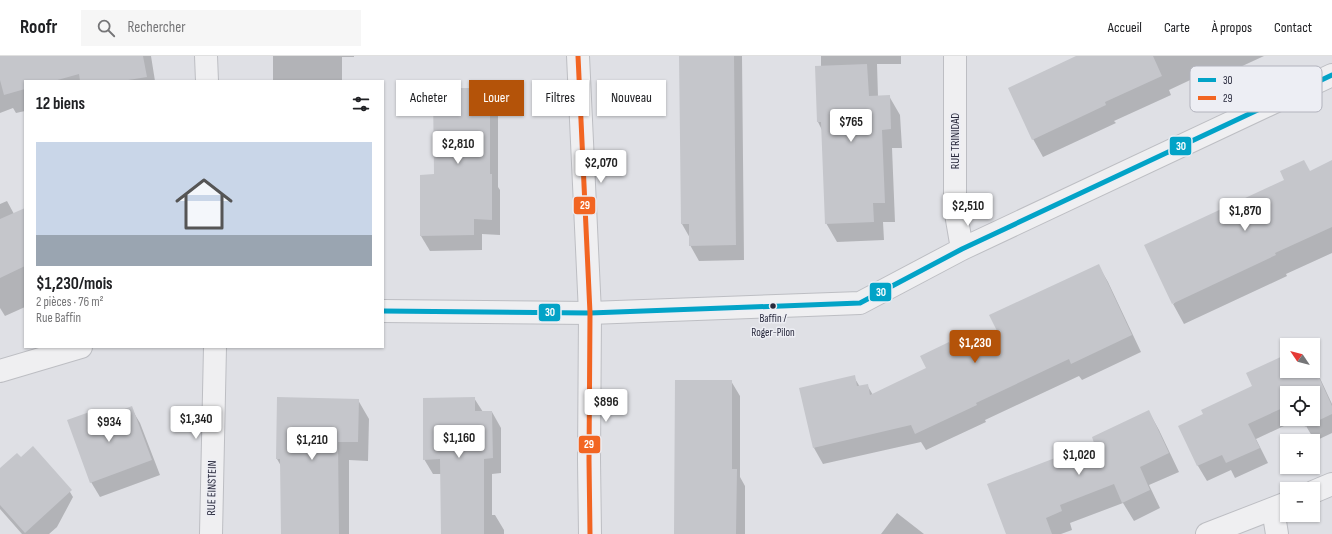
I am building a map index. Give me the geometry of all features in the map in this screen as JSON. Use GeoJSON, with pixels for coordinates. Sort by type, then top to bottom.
{"type":"FeatureCollection","features":[{"type":"Feature","properties":{"kind":"street"},"geometry":{"type":"LineString","coordinates":[[206,56],[207,80]]}},
{"type":"Feature","properties":{"kind":"street"},"geometry":{"type":"LineString","coordinates":[[578,56],[590,313],[590,534]]}},
{"type":"Feature","properties":{"kind":"street","name":"RUE TRINIDAD"},"geometry":{"type":"LineString","coordinates":[[955,56],[954,208],[962,248]]}},
{"type":"Feature","properties":{"kind":"street"},"geometry":{"type":"LineString","coordinates":[[1322,80],[1332,75]]}},
{"type":"Feature","properties":{"kind":"street"},"geometry":{"type":"LineString","coordinates":[[384,311],[590,313],[860,303],[962,248],[1253,112]]}},
{"type":"Feature","properties":{"kind":"street"},"geometry":{"type":"LineString","coordinates":[[0,371],[78,348]]}},
{"type":"Feature","properties":{"kind":"street","name":"RUE EINSTEIN"},"geometry":{"type":"LineString","coordinates":[[211,534],[215,348]]}},
{"type":"Feature","properties":{"kind":"street"},"geometry":{"type":"LineString","coordinates":[[1320,489],[1332,484]]}},
{"type":"Feature","properties":{"kind":"street"},"geometry":{"type":"LineString","coordinates":[[1207,534],[1280,506],[1277,534]]}},
{"type":"Feature","properties":{"kind":"building"},"geometry":{"type":"Polygon","coordinates":[[[0,56],[143,56],[147,77],[128,80],[80,80],[79,74],[58,80],[24,80],[24,89],[4,95],[0,80],[0,56]]]}},
{"type":"Feature","properties":{"kind":"building"},"geometry":{"type":"Polygon","coordinates":[[[679,56],[734,56],[736,245],[689,246],[689,224],[681,224],[679,56]]]}},
{"type":"Feature","properties":{"kind":"building"},"geometry":{"type":"Polygon","coordinates":[[[1076,56],[1153,56],[1162,76],[1105,102],[1106,105],[1032,140],[1008,88],[1076,56]]]}},
{"type":"Feature","properties":{"kind":"building"},"geometry":{"type":"Polygon","coordinates":[[[867,64],[869,96],[890,95],[891,129],[882,130],[885,203],[873,203],[874,222],[825,224],[821,122],[817,122],[815,66],[867,64]]]}},
{"type":"Feature","properties":{"kind":"building"},"geometry":{"type":"Polygon","coordinates":[[[461,88],[469,88],[469,116],[490,116],[492,220],[474,219],[474,235],[420,236],[420,175],[434,174],[433,116],[461,116],[461,88]]]}},
{"type":"Feature","properties":{"kind":"building"},"geometry":{"type":"Polygon","coordinates":[[[1304,160],[1310,171],[1332,160],[1332,227],[1275,253],[1276,255],[1172,304],[1144,245],[1284,180],[1280,171],[1304,160]]]}},
{"type":"Feature","properties":{"kind":"building"},"geometry":{"type":"Polygon","coordinates":[[[24,208],[24,266],[0,278],[0,219],[24,208]]]}},
{"type":"Feature","properties":{"kind":"building"},"geometry":{"type":"Polygon","coordinates":[[[1099,264],[1132,335],[1071,364],[1069,359],[915,434],[911,425],[813,448],[799,388],[855,375],[857,386],[868,384],[870,395],[926,368],[920,356],[949,342],[954,353],[998,333],[989,315],[1099,264]]]}},
{"type":"Feature","properties":{"kind":"building"},"geometry":{"type":"Polygon","coordinates":[[[1280,357],[1280,378],[1319,378],[1332,406],[1332,414],[1320,420],[1320,386],[1280,386],[1280,409],[1248,424],[1260,448],[1226,463],[1222,455],[1197,466],[1178,426],[1203,414],[1201,410],[1252,386],[1246,373],[1280,357]]]}},
{"type":"Feature","properties":{"kind":"building"},"geometry":{"type":"Polygon","coordinates":[[[675,380],[732,380],[732,469],[737,469],[736,534],[674,534],[675,380]]]}},
{"type":"Feature","properties":{"kind":"building"},"geometry":{"type":"Polygon","coordinates":[[[277,397],[359,399],[358,442],[338,442],[339,534],[281,534],[280,459],[276,459],[277,397]]]}},
{"type":"Feature","properties":{"kind":"building"},"geometry":{"type":"Polygon","coordinates":[[[475,397],[475,411],[492,411],[493,458],[484,459],[484,534],[441,534],[440,459],[423,460],[423,398],[475,397]]]}},
{"type":"Feature","properties":{"kind":"building"},"geometry":{"type":"Polygon","coordinates":[[[132,406],[152,460],[90,483],[67,420],[98,409],[102,418],[132,406]]]}},
{"type":"Feature","properties":{"kind":"building"},"geometry":{"type":"Polygon","coordinates":[[[1149,410],[1169,453],[1140,467],[1150,490],[1122,503],[1114,484],[1060,505],[1062,511],[1046,518],[1052,534],[1006,534],[987,484],[1094,443],[1092,437],[1149,410]]]}},
{"type":"Feature","properties":{"kind":"building"},"geometry":{"type":"Polygon","coordinates":[[[33,446],[72,490],[25,533],[0,505],[0,468],[17,453],[21,457],[33,446]]]}},
{"type":"Feature","properties":{"kind":"transit line","name":"29"},"geometry":{"type":"LineString","coordinates":[[578,56],[590,313],[590,534]]}},
{"type":"Feature","properties":{"kind":"transit line","name":"30"},"geometry":{"type":"LineString","coordinates":[[1322,80],[1332,75]]}},
{"type":"Feature","properties":{"kind":"transit line","name":"30"},"geometry":{"type":"LineString","coordinates":[[384,311],[590,313],[860,303],[962,249],[1253,112]]}},
{"type":"Feature","properties":{"kind":"place","name":"Baffin / Roger-Pilon"},"geometry":{"type":"Point","coordinates":[773,306]}}]}
